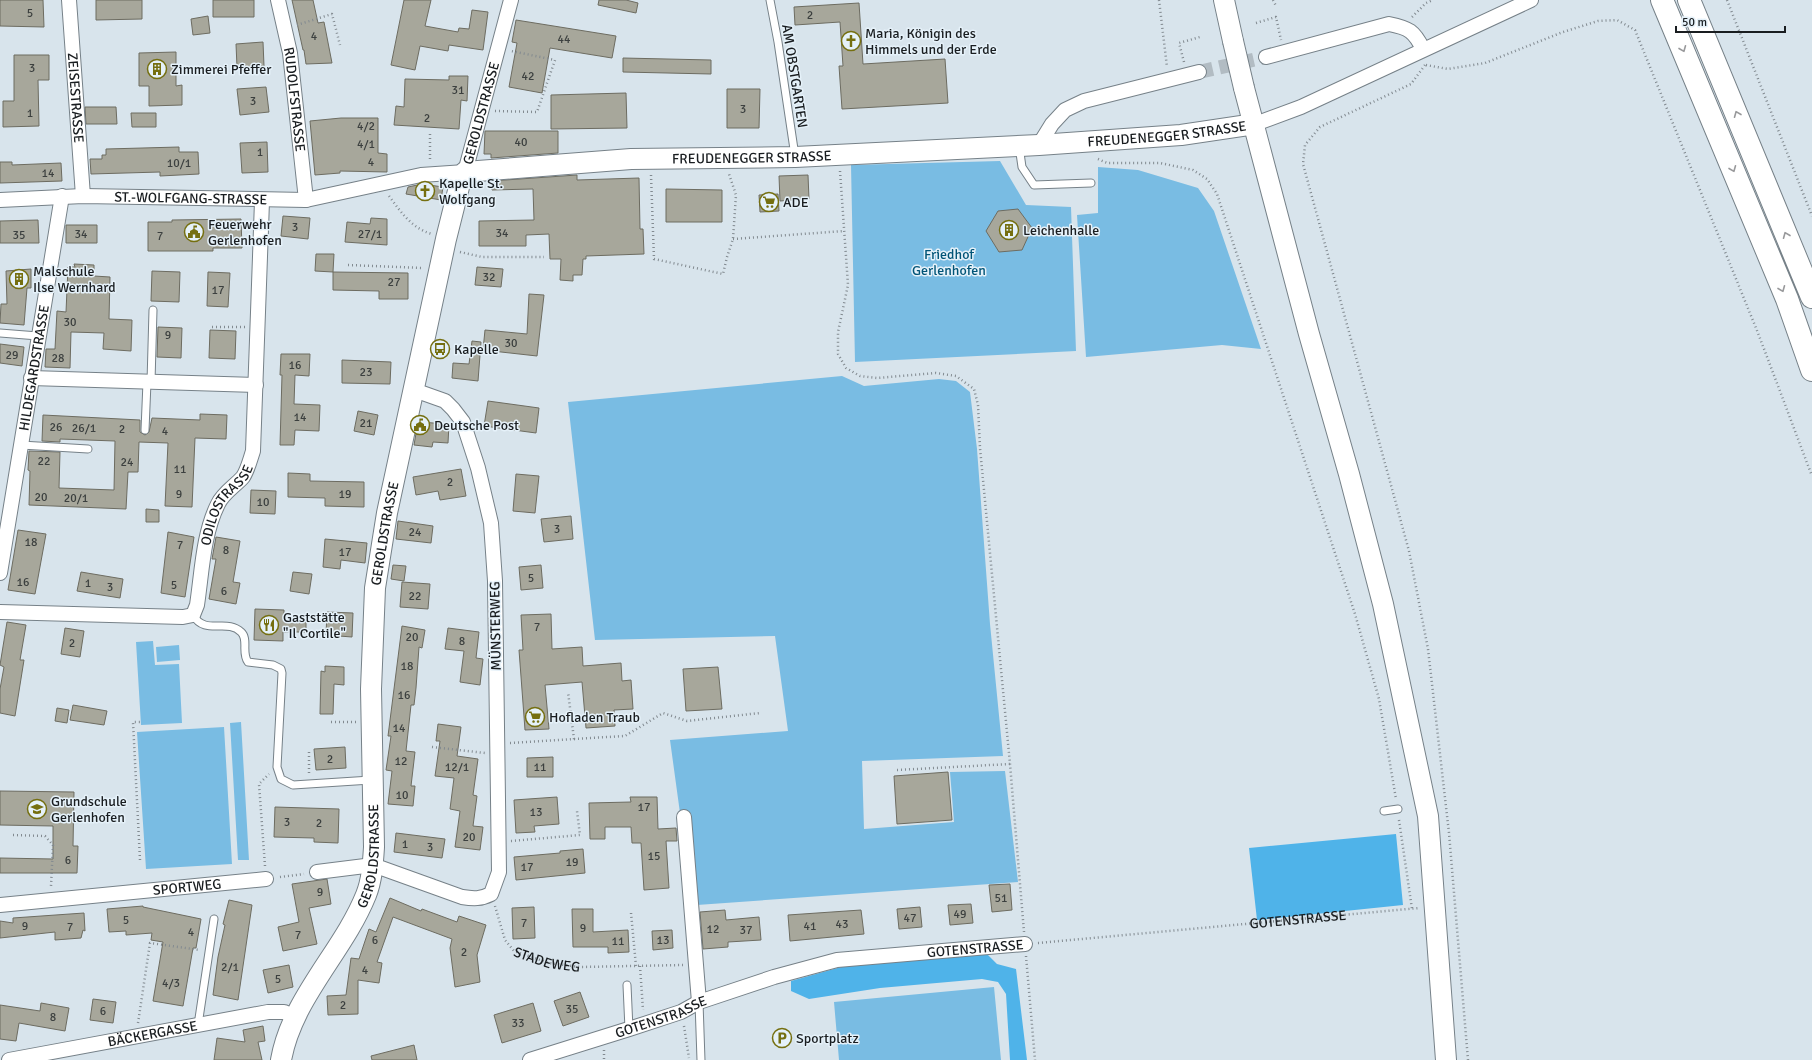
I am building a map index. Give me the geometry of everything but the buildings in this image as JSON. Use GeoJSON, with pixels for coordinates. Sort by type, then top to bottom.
{"type":"FeatureCollection","features":[{"type":"Feature","properties":{"kind":"highway"},"geometry":{"type":"LineString","coordinates":[[1662,0],[1786,299],[1812,370]]}},
{"type":"Feature","properties":{"kind":"highway"},"geometry":{"type":"LineString","coordinates":[[1689,0],[1812,296]]}},
{"type":"Feature","properties":{"kind":"street","name":"ZEISESTRASSE"},"geometry":{"type":"LineString","coordinates":[[69,0],[83,196]]}},
{"type":"Feature","properties":{"kind":"street","name":"RUDOLFSTRASSE"},"geometry":{"type":"LineString","coordinates":[[278,0],[290,53],[306,200]]}},
{"type":"Feature","properties":{"kind":"street","name":"GEROLDSTRASSE"},"geometry":{"type":"LineString","coordinates":[[282,1060],[296,1017],[354,918],[366,894],[373,865],[371,689],[375,588],[387,512],[445,243],[461,179],[465,172],[511,0]]}},
{"type":"Feature","properties":{"kind":"street"},"geometry":{"type":"LineString","coordinates":[[1224,0],[1244,88],[1255,124],[1307,327],[1349,474],[1383,604],[1428,816],[1446,1060]]}},
{"type":"Feature","properties":{"kind":"street","name":"FREUDENEGGER STRASSE"},"geometry":{"type":"LineString","coordinates":[[465,172],[650,159],[795,157],[1038,145],[1181,135],[1255,124],[1302,106],[1531,0]]}},
{"type":"Feature","properties":{"kind":"street"},"geometry":{"type":"LineString","coordinates":[[1266,57],[1389,24],[1406,27],[1416,35],[1423,49]]}},
{"type":"Feature","properties":{"kind":"street"},"geometry":{"type":"LineString","coordinates":[[1038,145],[1052,124],[1065,110],[1084,101],[1193,74]]}},
{"type":"Feature","properties":{"kind":"street","name":"ST.-WOLFGANG-STRASSE"},"geometry":{"type":"LineString","coordinates":[[0,200],[83,196],[306,200],[430,174],[465,172]]}},
{"type":"Feature","properties":{"kind":"street","name":"HILDEGARDSTRASSE"},"geometry":{"type":"LineString","coordinates":[[0,571],[62,196]]}},
{"type":"Feature","properties":{"kind":"street","name":"ODILOSTRASSE"},"geometry":{"type":"LineString","coordinates":[[194,615],[197,605],[208,530],[213,514],[219,501],[243,476],[253,451],[262,200]]}},
{"type":"Feature","properties":{"kind":"street"},"geometry":{"type":"LineString","coordinates":[[31,378],[256,385]]}},
{"type":"Feature","properties":{"kind":"street","name":"MÜNSTERWEG"},"geometry":{"type":"LineString","coordinates":[[414,390],[440,399],[453,409],[462,422],[478,468],[491,523],[495,581],[499,842],[499,872],[491,894]]}},
{"type":"Feature","properties":{"kind":"street"},"geometry":{"type":"LineString","coordinates":[[0,612],[183,617],[194,615]]}},
{"type":"Feature","properties":{"kind":"street"},"geometry":{"type":"LineString","coordinates":[[684,817],[699,1002]]}},
{"type":"Feature","properties":{"kind":"street"},"geometry":{"type":"LineString","coordinates":[[317,872],[373,865],[462,897],[473,899],[491,894]]}},
{"type":"Feature","properties":{"kind":"street","name":"SPORTWEG"},"geometry":{"type":"LineString","coordinates":[[0,905],[266,879]]}},
{"type":"Feature","properties":{"kind":"street","name":"GOTENSTRASSE"},"geometry":{"type":"LineString","coordinates":[[530,1060],[681,1012],[699,1002],[774,977],[837,960],[1025,944]]}},
{"type":"Feature","properties":{"kind":"street","name":"BÄCKERGASSE"},"geometry":{"type":"LineString","coordinates":[[9,1060],[268,1012],[284,1012],[296,1017]]}},
{"type":"Feature","properties":{"kind":"lane","name":"AM OBSTGARTEN"},"geometry":{"type":"LineString","coordinates":[[770,0],[795,157]]}},
{"type":"Feature","properties":{"kind":"lane"},"geometry":{"type":"LineString","coordinates":[[1019,146],[1022,167],[1034,185],[1091,183]]}},
{"type":"Feature","properties":{"kind":"lane"},"geometry":{"type":"LineString","coordinates":[[145,430],[153,310]]}},
{"type":"Feature","properties":{"kind":"lane"},"geometry":{"type":"LineString","coordinates":[[0,333],[38,336]]}},
{"type":"Feature","properties":{"kind":"lane","name":"HILDEGARDSTRASSE"},"geometry":{"type":"LineString","coordinates":[[21,445],[88,449]]}},
{"type":"Feature","properties":{"kind":"lane"},"geometry":{"type":"LineString","coordinates":[[194,615],[197,622],[202,625],[230,626],[242,632],[244,636],[245,655],[248,662],[273,665],[281,669],[277,767],[281,779],[286,783],[293,785],[373,780]]}},
{"type":"Feature","properties":{"kind":"lane"},"geometry":{"type":"LineString","coordinates":[[1384,811],[1398,809]]}},
{"type":"Feature","properties":{"kind":"lane"},"geometry":{"type":"LineString","coordinates":[[198,1025],[214,919]]}},
{"type":"Feature","properties":{"kind":"lane"},"geometry":{"type":"LineString","coordinates":[[627,984],[629,1029]]}},
{"type":"Feature","properties":{"kind":"lane"},"geometry":{"type":"LineString","coordinates":[[699,1002],[702,1060]]}},
{"type":"Feature","properties":{"kind":"path"},"geometry":{"type":"LineString","coordinates":[[1159,0],[1168,81]]}},
{"type":"Feature","properties":{"kind":"path"},"geometry":{"type":"LineString","coordinates":[[1273,0],[1276,6]]}},
{"type":"Feature","properties":{"kind":"path"},"geometry":{"type":"LineString","coordinates":[[1406,27],[1408,20],[1426,3],[1433,0]]}},
{"type":"Feature","properties":{"kind":"path"},"geometry":{"type":"LineString","coordinates":[[1726,0],[1812,216]]}},
{"type":"Feature","properties":{"kind":"path"},"geometry":{"type":"LineString","coordinates":[[285,29],[332,14],[340,46]]}},
{"type":"Feature","properties":{"kind":"path"},"geometry":{"type":"LineString","coordinates":[[1256,23],[1276,17],[1283,52]]}},
{"type":"Feature","properties":{"kind":"path"},"geometry":{"type":"LineString","coordinates":[[1426,65],[1448,69],[1485,62],[1598,20],[1617,20],[1635,30],[1758,333],[1812,476]]}},
{"type":"Feature","properties":{"kind":"path"},"geometry":{"type":"LineString","coordinates":[[1193,74],[1179,43],[1200,37]]}},
{"type":"Feature","properties":{"kind":"path"},"geometry":{"type":"LineString","coordinates":[[481,111],[537,112],[555,60],[498,48]]}},
{"type":"Feature","properties":{"kind":"path"},"geometry":{"type":"LineString","coordinates":[[1423,49],[1426,65],[1411,84],[1320,127],[1305,145],[1303,164],[1409,551],[1428,649],[1449,833],[1468,1060]]}},
{"type":"Feature","properties":{"kind":"path"},"geometry":{"type":"LineString","coordinates":[[430,134],[430,174]]}},
{"type":"Feature","properties":{"kind":"path"},"geometry":{"type":"LineString","coordinates":[[838,154],[848,285],[838,332],[838,354],[846,368],[860,376],[877,378],[936,373],[956,376],[974,389],[978,405],[981,456],[1010,764],[1035,1060]]}},
{"type":"Feature","properties":{"kind":"path"},"geometry":{"type":"LineString","coordinates":[[1094,156],[1106,163],[1160,163],[1193,170],[1207,179],[1217,194],[1355,614],[1379,700],[1398,809],[1412,909]]}},
{"type":"Feature","properties":{"kind":"path"},"geometry":{"type":"LineString","coordinates":[[650,159],[654,259],[723,274],[733,239],[736,195],[724,158]]}},
{"type":"Feature","properties":{"kind":"path"},"geometry":{"type":"LineString","coordinates":[[380,184],[409,222],[421,231],[445,243],[482,257],[544,257]]}},
{"type":"Feature","properties":{"kind":"path"},"geometry":{"type":"LineString","coordinates":[[733,239],[844,231]]}},
{"type":"Feature","properties":{"kind":"path"},"geometry":{"type":"LineString","coordinates":[[348,265],[440,269]]}},
{"type":"Feature","properties":{"kind":"path"},"geometry":{"type":"LineString","coordinates":[[212,327],[258,327]]}},
{"type":"Feature","properties":{"kind":"path"},"geometry":{"type":"LineString","coordinates":[[568,692],[574,739]]}},
{"type":"Feature","properties":{"kind":"path"},"geometry":{"type":"LineString","coordinates":[[432,747],[497,749],[574,739],[625,736],[663,713],[687,721],[760,713]]}},
{"type":"Feature","properties":{"kind":"path"},"geometry":{"type":"LineString","coordinates":[[140,860],[133,722],[141,722]]}},
{"type":"Feature","properties":{"kind":"path"},"geometry":{"type":"LineString","coordinates":[[331,722],[372,723]]}},
{"type":"Feature","properties":{"kind":"path"},"geometry":{"type":"LineString","coordinates":[[309,752],[309,784]]}},
{"type":"Feature","properties":{"kind":"path"},"geometry":{"type":"LineString","coordinates":[[897,770],[1010,764]]}},
{"type":"Feature","properties":{"kind":"path"},"geometry":{"type":"LineString","coordinates":[[277,767],[259,784],[266,879],[317,872]]}},
{"type":"Feature","properties":{"kind":"path"},"geometry":{"type":"LineString","coordinates":[[499,842],[580,835],[577,811]]}},
{"type":"Feature","properties":{"kind":"path"},"geometry":{"type":"LineString","coordinates":[[13,835],[45,836],[53,845],[51,900]]}},
{"type":"Feature","properties":{"kind":"path","name":"STADEWEG"},"geometry":{"type":"LineString","coordinates":[[491,894],[505,940],[514,951],[549,963],[580,967],[695,964]]}},
{"type":"Feature","properties":{"kind":"path","name":"GOTENSTRASSE"},"geometry":{"type":"LineString","coordinates":[[1025,944],[1412,909],[1435,905]]}},
{"type":"Feature","properties":{"kind":"path"},"geometry":{"type":"LineString","coordinates":[[631,913],[636,966]]}},
{"type":"Feature","properties":{"kind":"path"},"geometry":{"type":"LineString","coordinates":[[136,1037],[150,943],[208,952]]}},
{"type":"Feature","properties":{"kind":"path"},"geometry":{"type":"LineString","coordinates":[[640,966],[644,1024]]}},
{"type":"Feature","properties":{"kind":"path"},"geometry":{"type":"LineString","coordinates":[[681,1012],[689,1060]]}},
{"type":"Feature","properties":{"kind":"green space","name":"Friedhof Gerlenhofen"},"geometry":{"type":"Polygon","coordinates":[[[1000,161],[1026,205],[1071,207],[1076,351],[855,362],[851,165],[1000,161]]]}},
{"type":"Feature","properties":{"kind":"green space"},"geometry":{"type":"Polygon","coordinates":[[[1098,167],[1138,170],[1198,188],[1214,211],[1261,349],[1222,345],[1086,357],[1077,215],[1098,213],[1098,167]]]}},
{"type":"Feature","properties":{"kind":"green space"},"geometry":{"type":"Polygon","coordinates":[[[842,376],[864,386],[939,379],[956,381],[970,392],[977,449],[990,624],[1003,756],[862,761],[864,829],[954,822],[950,772],[1005,771],[1018,882],[697,905],[680,813],[670,740],[788,731],[775,636],[595,640],[568,402],[842,376]]]}},
{"type":"Feature","properties":{"kind":"green space"},"geometry":{"type":"Polygon","coordinates":[[[153,641],[155,665],[179,664],[182,723],[141,725],[136,642],[153,641]]]}},
{"type":"Feature","properties":{"kind":"green space"},"geometry":{"type":"Polygon","coordinates":[[[179,645],[180,660],[157,662],[156,647],[179,645]]]}},
{"type":"Feature","properties":{"kind":"green space"},"geometry":{"type":"Polygon","coordinates":[[[241,722],[249,860],[238,860],[230,723],[241,722]]]}},
{"type":"Feature","properties":{"kind":"green space"},"geometry":{"type":"Polygon","coordinates":[[[224,727],[232,864],[146,869],[137,732],[224,727]]]}},
{"type":"Feature","properties":{"kind":"green space"},"geometry":{"type":"Polygon","coordinates":[[[994,987],[1001,1060],[839,1060],[834,1002],[994,987]]]}},
{"type":"Feature","properties":{"kind":"shaded area"},"geometry":{"type":"Polygon","coordinates":[[[1396,834],[1403,905],[1257,920],[1249,848],[1396,834]]]}},
{"type":"Feature","properties":{"kind":"shaded area"},"geometry":{"type":"Polygon","coordinates":[[[985,952],[997,964],[1016,969],[1027,1060],[1010,1060],[1006,994],[998,982],[982,979],[880,988],[809,999],[791,991],[791,981],[841,967],[985,952]]]}},
{"type":"Feature","properties":{"kind":"tunnel"},"geometry":{"type":"LineString","coordinates":[[1199,72],[1266,57]]}},
{"type":"Feature","properties":{"kind":"place","name":"Maria, Königin des Himmels und der Erde"},"geometry":{"type":"Point","coordinates":[851,41]}},
{"type":"Feature","properties":{"kind":"place","name":"Zimmerei Pfeffer"},"geometry":{"type":"Point","coordinates":[157,69]}},
{"type":"Feature","properties":{"kind":"place","name":"Kapelle St. Wolfgang"},"geometry":{"type":"Point","coordinates":[425,191]}},
{"type":"Feature","properties":{"kind":"place","name":"ADE"},"geometry":{"type":"Point","coordinates":[769,202]}},
{"type":"Feature","properties":{"kind":"place","name":"Leichenhalle"},"geometry":{"type":"Point","coordinates":[1009,230]}},
{"type":"Feature","properties":{"kind":"place","name":"Feuerwehr Gerlenhofen"},"geometry":{"type":"Point","coordinates":[194,232]}},
{"type":"Feature","properties":{"kind":"place","name":"Malschule Ilse Wernhard"},"geometry":{"type":"Point","coordinates":[19,279]}},
{"type":"Feature","properties":{"kind":"place","name":"Kapelle"},"geometry":{"type":"Point","coordinates":[440,349]}},
{"type":"Feature","properties":{"kind":"place","name":"Deutsche Post"},"geometry":{"type":"Point","coordinates":[420,425]}},
{"type":"Feature","properties":{"kind":"place","name":"Gaststätte \"Il Cortile\""},"geometry":{"type":"Point","coordinates":[269,625]}},
{"type":"Feature","properties":{"kind":"place","name":"Hofladen Traub"},"geometry":{"type":"Point","coordinates":[535,717]}},
{"type":"Feature","properties":{"kind":"place","name":"Grundschule Gerlenhofen"},"geometry":{"type":"Point","coordinates":[37,809]}},
{"type":"Feature","properties":{"kind":"place","name":"Sportplatz"},"geometry":{"type":"Point","coordinates":[782,1038]}}]}
